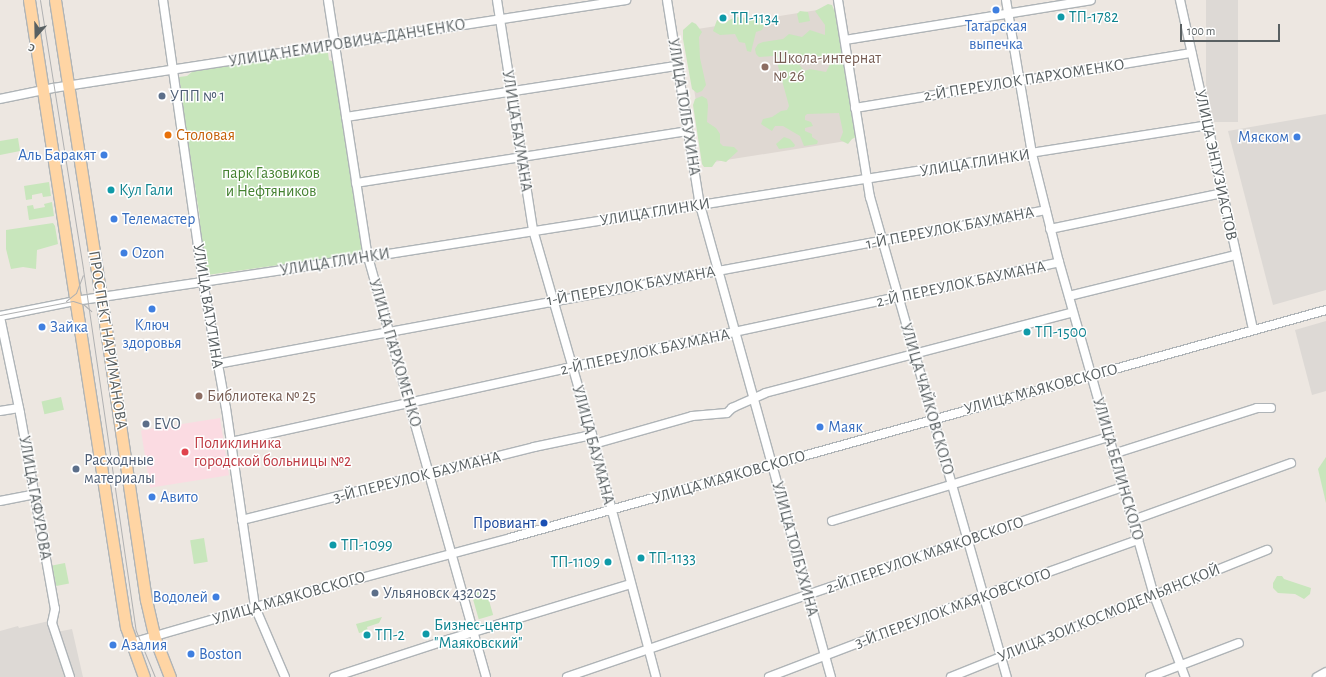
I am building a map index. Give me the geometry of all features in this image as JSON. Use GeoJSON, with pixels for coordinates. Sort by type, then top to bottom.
{"type":"FeatureCollection","features":[{"type":"Feature","properties":{"kind":"main road","name":"ПРОСПЕКТ НАРИМАНОВА"},"geometry":{"type":"LineString","coordinates":[[29,0],[126,627],[144,677]]}},
{"type":"Feature","properties":{"kind":"main road","name":"ПРОСПЕКТ НАРИМАНОВА"},"geometry":{"type":"LineString","coordinates":[[55,0],[102,298],[146,600],[154,636],[170,677]]}},
{"type":"Feature","properties":{"kind":"street","name":"УЛИЦА ВАТУТИНА"},"geometry":{"type":"LineString","coordinates":[[163,0],[203,282],[231,442],[255,607],[285,677]]}},
{"type":"Feature","properties":{"kind":"street","name":"УЛИЦА ПАРХОМЕНКО"},"geometry":{"type":"LineString","coordinates":[[328,0],[368,257],[486,677]]}},
{"type":"Feature","properties":{"kind":"street","name":"УЛИЦА БАУМАНА"},"geometry":{"type":"LineString","coordinates":[[497,0],[533,230],[571,367],[592,435],[656,677]]}},
{"type":"Feature","properties":{"kind":"street","name":"УЛИЦА НЕМИРОВИЧА-ДАНЧЕНКО"},"geometry":{"type":"LineString","coordinates":[[0,99],[44,90],[173,69],[626,0]]}},
{"type":"Feature","properties":{"kind":"street","name":"УЛИЦА ТОЛБУХИНА"},"geometry":{"type":"LineString","coordinates":[[667,0],[700,205],[831,677]]}},
{"type":"Feature","properties":{"kind":"street","name":"УЛИЦА ЧАЙКОВСКОГО"},"geometry":{"type":"LineString","coordinates":[[838,0],[866,179],[898,298],[969,540],[1000,657],[1007,677]]}},
{"type":"Feature","properties":{"kind":"street","name":"УЛИЦА БЕЛИНСКОГО"},"geometry":{"type":"LineString","coordinates":[[1006,0],[1032,154],[1050,229],[1154,595],[1185,677]]}},
{"type":"Feature","properties":{"kind":"street"},"geometry":{"type":"LineString","coordinates":[[845,40],[1091,0]]}},
{"type":"Feature","properties":{"kind":"street","name":"УЛИЦА ЭНТУЗИАСТОВ"},"geometry":{"type":"LineString","coordinates":[[1180,0],[1253,330]]}},
{"type":"Feature","properties":{"kind":"street","name":"2-Й ПЕРЕУЛОК ПАРХОМЕНКО"},"geometry":{"type":"LineString","coordinates":[[856,108],[1019,80],[1192,53]]}},
{"type":"Feature","properties":{"kind":"street"},"geometry":{"type":"LineString","coordinates":[[346,117],[677,66]]}},
{"type":"Feature","properties":{"kind":"street","name":"УЛИЦА ГЛИНКИ"},"geometry":{"type":"LineString","coordinates":[[0,316],[75,301],[1032,154],[1208,125]]}},
{"type":"Feature","properties":{"kind":"street"},"geometry":{"type":"LineString","coordinates":[[356,183],[688,131]]}},
{"type":"Feature","properties":{"kind":"street"},"geometry":{"type":"LineString","coordinates":[[1050,229],[1223,193]]}},
{"type":"Feature","properties":{"kind":"street","name":"1-Й ПЕРЕУЛОК БАУМАНА"},"geometry":{"type":"LineString","coordinates":[[217,364],[389,333],[553,300],[883,241],[1046,210]]}},
{"type":"Feature","properties":{"kind":"street"},"geometry":{"type":"LineString","coordinates":[[1069,296],[1236,255]]}},
{"type":"Feature","properties":{"kind":"street","name":"2-Й ПЕРЕУЛОК БАУМАНА"},"geometry":{"type":"LineString","coordinates":[[231,442],[1059,262]]}},
{"type":"Feature","properties":{"kind":"street","name":"УЛИЦА МАЯКОВСКОГО"},"geometry":{"type":"LineString","coordinates":[[131,643],[255,607],[611,510],[1326,310]]}},
{"type":"Feature","properties":{"kind":"street"},"geometry":{"type":"LineString","coordinates":[[594,444],[692,416],[727,413],[732,408],[753,398],[914,353],[1073,312]]}},
{"type":"Feature","properties":{"kind":"street","name":"УЛИЦА ГАФУРОВА"},"geometry":{"type":"LineString","coordinates":[[0,316],[19,408],[55,609],[52,623],[70,677]]}},
{"type":"Feature","properties":{"kind":"street"},"geometry":{"type":"LineString","coordinates":[[0,411],[19,408]]}},
{"type":"Feature","properties":{"kind":"street"},"geometry":{"type":"LineString","coordinates":[[1113,454],[1257,408],[1271,408]]}},
{"type":"Feature","properties":{"kind":"street","name":"3-Й ПЕРЕУЛОК БАУМАНА"},"geometry":{"type":"LineString","coordinates":[[242,520],[534,447],[592,435]]}},
{"type":"Feature","properties":{"kind":"street"},"geometry":{"type":"LineString","coordinates":[[832,522],[1108,437]]}},
{"type":"Feature","properties":{"kind":"street"},"geometry":{"type":"LineString","coordinates":[[1133,520],[1291,463]]}},
{"type":"Feature","properties":{"kind":"street","name":"2-Й ПЕРЕУЛОК МАЯКОВСКОГО"},"geometry":{"type":"LineString","coordinates":[[567,677],[808,596],[1123,487]]}},
{"type":"Feature","properties":{"kind":"street"},"geometry":{"type":"LineString","coordinates":[[0,500],[35,494]]}},
{"type":"Feature","properties":{"kind":"street","name":"3-Й ПЕРЕУЛОК МАЯКОВСКОГО"},"geometry":{"type":"LineString","coordinates":[[768,677],[984,595],[1138,540]]}},
{"type":"Feature","properties":{"kind":"street","name":"УЛИЦА ЗОИ КОСМОДЕМЬЯНСКОЙ"},"geometry":{"type":"LineString","coordinates":[[951,677],[1267,550]]}},
{"type":"Feature","properties":{"kind":"street"},"geometry":{"type":"LineString","coordinates":[[334,677],[473,632],[631,584]]}},
{"type":"Feature","properties":{"kind":"street"},"geometry":{"type":"LineString","coordinates":[[1150,677],[1239,643]]}},
{"type":"Feature","properties":{"kind":"street"},"geometry":{"type":"LineString","coordinates":[[1317,677],[1326,672]]}},
{"type":"Feature","properties":{"kind":"shaded area"},"geometry":{"type":"Polygon","coordinates":[[[1206,0],[1238,0],[1238,122],[1206,122],[1206,0]]]}},
{"type":"Feature","properties":{"kind":"shaded area","name":"Школа-интернат № 26"},"geometry":{"type":"Polygon","coordinates":[[[830,8],[851,140],[706,163],[685,31],[830,8]]]}},
{"type":"Feature","properties":{"kind":"shaded area"},"geometry":{"type":"Polygon","coordinates":[[[1326,114],[1326,290],[1273,305],[1228,131],[1326,114]]]}},
{"type":"Feature","properties":{"kind":"shaded area"},"geometry":{"type":"Polygon","coordinates":[[[1326,321],[1326,391],[1312,395],[1295,330],[1326,321]]]}},
{"type":"Feature","properties":{"kind":"shaded area","name":"Поликлиника городской больницы №2"},"geometry":{"type":"Polygon","coordinates":[[[220,418],[229,475],[150,488],[141,431],[220,418]]]}},
{"type":"Feature","properties":{"kind":"shaded area"},"geometry":{"type":"Polygon","coordinates":[[[49,621],[52,633],[72,629],[83,677],[0,677],[0,631],[18,626],[19,628],[49,621]]]}},
{"type":"Feature","properties":{"kind":"green space"},"geometry":{"type":"Polygon","coordinates":[[[828,4],[832,5],[834,10],[838,12],[858,136],[852,139],[848,144],[840,140],[843,132],[839,113],[807,114],[805,116],[805,120],[811,122],[813,126],[805,128],[805,131],[812,134],[812,137],[818,141],[817,144],[804,146],[800,136],[783,126],[775,126],[772,131],[761,124],[763,119],[772,117],[781,111],[787,110],[789,106],[778,66],[778,57],[759,57],[756,54],[755,49],[758,44],[783,39],[789,34],[802,37],[810,30],[825,35],[825,25],[815,11],[828,4]],[[793,56],[793,58],[805,71],[810,69],[826,72],[830,64],[821,56],[804,58],[793,56]]]}},
{"type":"Feature","properties":{"kind":"green space"},"geometry":{"type":"Polygon","coordinates":[[[800,11],[808,12],[810,21],[799,23],[797,14],[800,11]]]}},
{"type":"Feature","properties":{"kind":"green space"},"geometry":{"type":"Polygon","coordinates":[[[761,14],[765,18],[764,26],[762,30],[756,32],[751,52],[747,51],[745,43],[739,42],[735,34],[720,35],[713,31],[717,20],[726,22],[735,17],[748,18],[761,14]]]}},
{"type":"Feature","properties":{"kind":"green space"},"geometry":{"type":"Polygon","coordinates":[[[692,22],[696,24],[702,32],[699,37],[700,58],[706,85],[702,91],[697,93],[692,89],[683,39],[683,30],[692,22]]]}},
{"type":"Feature","properties":{"kind":"green space","name":"парк Газовиков и Нефтяников"},"geometry":{"type":"Polygon","coordinates":[[[318,52],[328,53],[329,60],[334,62],[364,251],[359,254],[207,275],[204,271],[205,262],[198,224],[200,218],[181,100],[182,95],[179,77],[187,76],[193,71],[318,52]]]}},
{"type":"Feature","properties":{"kind":"green space"},"geometry":{"type":"Polygon","coordinates":[[[702,96],[707,99],[707,122],[716,128],[720,134],[720,143],[723,146],[734,147],[738,151],[726,162],[717,160],[712,167],[704,167],[702,164],[693,105],[695,99],[702,96]]]}},
{"type":"Feature","properties":{"kind":"green space"},"geometry":{"type":"Polygon","coordinates":[[[784,137],[790,139],[795,145],[794,147],[779,149],[776,144],[784,137]]]}},
{"type":"Feature","properties":{"kind":"green space"},"geometry":{"type":"Polygon","coordinates":[[[18,138],[20,151],[0,155],[0,141],[18,138]]]}},
{"type":"Feature","properties":{"kind":"green space"},"geometry":{"type":"Polygon","coordinates":[[[49,182],[51,196],[43,197],[42,193],[32,195],[32,199],[26,200],[24,186],[49,182]]]}},
{"type":"Feature","properties":{"kind":"green space"},"geometry":{"type":"Polygon","coordinates":[[[52,202],[54,216],[29,220],[27,206],[33,205],[34,209],[45,207],[44,204],[52,202]]]}},
{"type":"Feature","properties":{"kind":"green space"},"geometry":{"type":"Polygon","coordinates":[[[53,223],[55,226],[58,244],[37,250],[36,269],[23,267],[11,269],[6,249],[6,230],[53,223]]]}},
{"type":"Feature","properties":{"kind":"green space"},"geometry":{"type":"Polygon","coordinates":[[[61,397],[64,410],[44,414],[42,401],[61,397]]]}},
{"type":"Feature","properties":{"kind":"green space"},"geometry":{"type":"Polygon","coordinates":[[[1326,457],[1326,503],[1318,469],[1326,457]]]}},
{"type":"Feature","properties":{"kind":"green space"},"geometry":{"type":"Polygon","coordinates":[[[204,538],[208,562],[194,564],[190,540],[204,538]]]}},
{"type":"Feature","properties":{"kind":"green space"},"geometry":{"type":"Polygon","coordinates":[[[65,563],[69,584],[56,586],[52,565],[65,563]]]}},
{"type":"Feature","properties":{"kind":"green space"},"geometry":{"type":"Polygon","coordinates":[[[1277,576],[1282,576],[1284,579],[1311,588],[1310,594],[1304,599],[1295,594],[1278,593],[1273,588],[1273,583],[1277,576]]]}},
{"type":"Feature","properties":{"kind":"green space"},"geometry":{"type":"Polygon","coordinates":[[[486,590],[493,615],[479,619],[472,594],[486,590]]]}},
{"type":"Feature","properties":{"kind":"green space"},"geometry":{"type":"Polygon","coordinates":[[[382,617],[379,623],[367,627],[368,631],[359,633],[356,624],[382,617]]]}},
{"type":"Feature","properties":{"kind":"tram line"},"geometry":{"type":"LineString","coordinates":[[40,0],[83,269],[136,631],[155,677]]}},
{"type":"Feature","properties":{"kind":"tram line"},"geometry":{"type":"LineString","coordinates":[[66,301],[76,293],[83,275]]}},
{"type":"Feature","properties":{"kind":"tram line"},"geometry":{"type":"LineString","coordinates":[[0,315],[73,301],[83,304],[91,311]]}},
{"type":"Feature","properties":{"kind":"place","name":"Татарская выпечка"},"geometry":{"type":"Point","coordinates":[996,10]}},
{"type":"Feature","properties":{"kind":"place","name":"ТП-1782"},"geometry":{"type":"Point","coordinates":[1061,17]}},
{"type":"Feature","properties":{"kind":"place","name":"ТП-1134"},"geometry":{"type":"Point","coordinates":[723,18]}},
{"type":"Feature","properties":{"kind":"place","name":"Школа-интернат № 26"},"geometry":{"type":"Point","coordinates":[765,67]}},
{"type":"Feature","properties":{"kind":"place","name":"УПП № 1"},"geometry":{"type":"Point","coordinates":[162,96]}},
{"type":"Feature","properties":{"kind":"place","name":"Столовая"},"geometry":{"type":"Point","coordinates":[168,135]}},
{"type":"Feature","properties":{"kind":"place","name":"Мяском"},"geometry":{"type":"Point","coordinates":[1297,137]}},
{"type":"Feature","properties":{"kind":"place","name":"Аль Баракят"},"geometry":{"type":"Point","coordinates":[104,155]}},
{"type":"Feature","properties":{"kind":"place","name":"Кул Гали"},"geometry":{"type":"Point","coordinates":[111,190]}},
{"type":"Feature","properties":{"kind":"place","name":"Телемастер"},"geometry":{"type":"Point","coordinates":[114,219]}},
{"type":"Feature","properties":{"kind":"place","name":"Ozon"},"geometry":{"type":"Point","coordinates":[124,253]}},
{"type":"Feature","properties":{"kind":"place","name":"Ключ здоровья"},"geometry":{"type":"Point","coordinates":[152,309]}},
{"type":"Feature","properties":{"kind":"place","name":"Зайка"},"geometry":{"type":"Point","coordinates":[42,327]}},
{"type":"Feature","properties":{"kind":"place","name":"ТП-1500"},"geometry":{"type":"Point","coordinates":[1027,332]}},
{"type":"Feature","properties":{"kind":"place","name":"Библиотека № 25"},"geometry":{"type":"Point","coordinates":[199,396]}},
{"type":"Feature","properties":{"kind":"place","name":"EVO"},"geometry":{"type":"Point","coordinates":[146,424]}},
{"type":"Feature","properties":{"kind":"place","name":"Маяк"},"geometry":{"type":"Point","coordinates":[820,427]}},
{"type":"Feature","properties":{"kind":"place","name":"Поликлиника городской больницы №2"},"geometry":{"type":"Point","coordinates":[185,452]}},
{"type":"Feature","properties":{"kind":"place","name":"Расходные материалы"},"geometry":{"type":"Point","coordinates":[76,469]}},
{"type":"Feature","properties":{"kind":"place","name":"Авито"},"geometry":{"type":"Point","coordinates":[152,497]}},
{"type":"Feature","properties":{"kind":"place","name":"Провиант"},"geometry":{"type":"Point","coordinates":[544,523]}},
{"type":"Feature","properties":{"kind":"place","name":"ТП-1099"},"geometry":{"type":"Point","coordinates":[333,545]}},
{"type":"Feature","properties":{"kind":"place","name":"ТП-1133"},"geometry":{"type":"Point","coordinates":[641,558]}},
{"type":"Feature","properties":{"kind":"place","name":"ТП-1109"},"geometry":{"type":"Point","coordinates":[608,562]}},
{"type":"Feature","properties":{"kind":"place","name":"Ульяновск 432025"},"geometry":{"type":"Point","coordinates":[375,593]}},
{"type":"Feature","properties":{"kind":"place","name":"Водолей"},"geometry":{"type":"Point","coordinates":[216,597]}},
{"type":"Feature","properties":{"kind":"place","name":"Бизнес-центр \"Маяковский\""},"geometry":{"type":"Point","coordinates":[426,634]}},
{"type":"Feature","properties":{"kind":"place","name":"ТП-2"},"geometry":{"type":"Point","coordinates":[367,635]}},
{"type":"Feature","properties":{"kind":"place","name":"Азалия"},"geometry":{"type":"Point","coordinates":[113,645]}},
{"type":"Feature","properties":{"kind":"place","name":"Boston"},"geometry":{"type":"Point","coordinates":[191,654]}}]}
